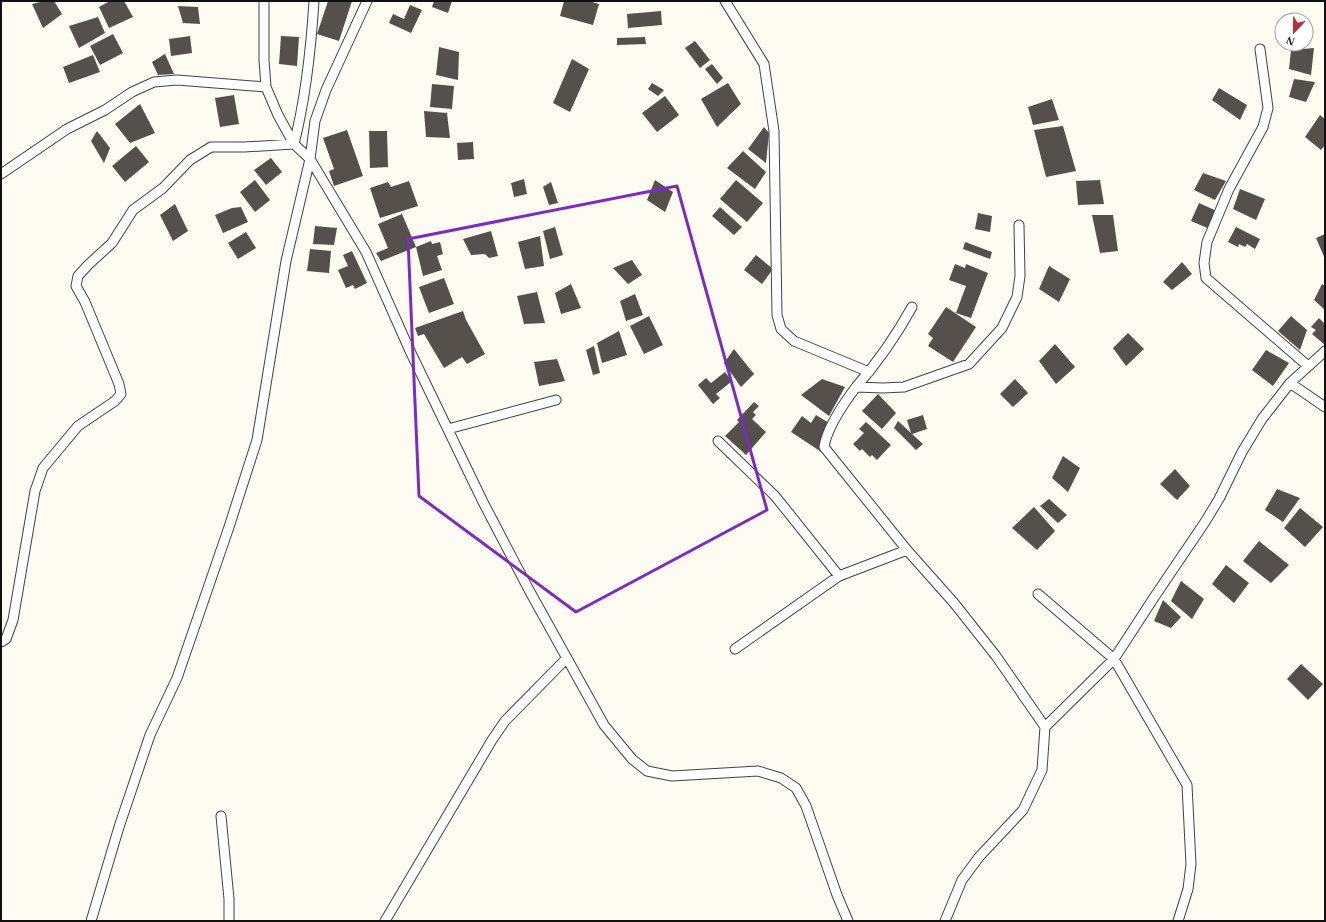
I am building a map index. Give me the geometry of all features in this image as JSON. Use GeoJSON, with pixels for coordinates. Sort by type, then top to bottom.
{"type":"FeatureCollection","features":[{"type":"Feature","properties":{"kind":"street"},"geometry":{"type":"LineString","coordinates":[[264,1],[264,60],[266,87],[278,115],[294,144],[310,159],[366,252],[410,351],[483,502],[604,725],[632,759],[647,771],[672,776],[758,771],[781,778],[796,788],[806,806],[848,921]]}},
{"type":"Feature","properties":{"kind":"street"},"geometry":{"type":"LineString","coordinates":[[294,144],[300,121],[312,43],[314,1]]}},
{"type":"Feature","properties":{"kind":"street"},"geometry":{"type":"LineString","coordinates":[[91,921],[119,827],[150,735],[177,678],[257,440],[286,261],[310,159],[315,121],[345,46],[367,1]]}},
{"type":"Feature","properties":{"kind":"street"},"geometry":{"type":"LineString","coordinates":[[725,1],[764,64],[774,131],[777,315],[781,328],[794,341],[868,372]]}},
{"type":"Feature","properties":{"kind":"street"},"geometry":{"type":"LineString","coordinates":[[1260,49],[1268,108],[1263,127],[1229,189],[1207,242],[1204,263],[1206,278],[1308,366]]}},
{"type":"Feature","properties":{"kind":"street"},"geometry":{"type":"LineString","coordinates":[[1,174],[68,129],[105,110],[132,92],[154,82],[177,80],[266,87]]}},
{"type":"Feature","properties":{"kind":"street"},"geometry":{"type":"LineString","coordinates":[[1,642],[6,639],[13,620],[35,491],[43,468],[78,426],[115,401],[121,394],[119,384],[94,322],[76,286],[78,276],[112,243],[133,210],[163,188],[190,160],[211,147],[294,144]]}},
{"type":"Feature","properties":{"kind":"street"},"geometry":{"type":"LineString","coordinates":[[856,387],[904,387],[969,364],[1002,328],[1017,297],[1020,276],[1019,225]]}},
{"type":"Feature","properties":{"kind":"street"},"geometry":{"type":"LineString","coordinates":[[912,307],[897,334],[848,398],[825,436],[824,447],[907,550],[954,603],[996,656],[1045,727],[1042,770],[1023,810],[979,857],[962,880],[945,921]]}},
{"type":"Feature","properties":{"kind":"street"},"geometry":{"type":"LineString","coordinates":[[1045,727],[1114,659],[1220,500],[1242,452],[1262,419],[1290,383],[1325,351]]}},
{"type":"Feature","properties":{"kind":"street"},"geometry":{"type":"LineString","coordinates":[[1290,383],[1325,408]]}},
{"type":"Feature","properties":{"kind":"street"},"geometry":{"type":"LineString","coordinates":[[448,429],[556,400]]}},
{"type":"Feature","properties":{"kind":"street"},"geometry":{"type":"LineString","coordinates":[[718,441],[775,496],[839,576]]}},
{"type":"Feature","properties":{"kind":"street"},"geometry":{"type":"LineString","coordinates":[[735,649],[839,576],[907,550]]}},
{"type":"Feature","properties":{"kind":"street"},"geometry":{"type":"LineString","coordinates":[[1038,594],[1114,659],[1187,785],[1191,864],[1188,889],[1178,921]]}},
{"type":"Feature","properties":{"kind":"street"},"geometry":{"type":"LineString","coordinates":[[385,921],[468,780],[505,721],[567,658]]}},
{"type":"Feature","properties":{"kind":"street"},"geometry":{"type":"LineString","coordinates":[[221,816],[229,899],[229,921]]}},
{"type":"Feature","properties":{"kind":"highlighted area"},"geometry":{"type":"Polygon","coordinates":[[[677,186],[767,510],[576,612],[419,496],[408,239],[677,186]]]}},
{"type":"Feature","properties":{"kind":"building"},"geometry":{"type":"Polygon","coordinates":[[[44,1],[54,1],[62,14],[43,28],[32,4],[44,1]]]}},
{"type":"Feature","properties":{"kind":"building"},"geometry":{"type":"Polygon","coordinates":[[[110,1],[124,1],[133,17],[109,28],[99,7],[110,1]]]}},
{"type":"Feature","properties":{"kind":"building"},"geometry":{"type":"Polygon","coordinates":[[[328,1],[352,1],[339,41],[317,34],[328,1]]]}},
{"type":"Feature","properties":{"kind":"building"},"geometry":{"type":"Polygon","coordinates":[[[434,1],[452,1],[448,13],[432,7],[434,1]]]}},
{"type":"Feature","properties":{"kind":"building"},"geometry":{"type":"Polygon","coordinates":[[[564,1],[589,1],[599,4],[593,25],[560,16],[564,1]]]}},
{"type":"Feature","properties":{"kind":"building"},"geometry":{"type":"Polygon","coordinates":[[[410,5],[422,10],[411,33],[389,23],[393,14],[404,19],[410,5]]]}},
{"type":"Feature","properties":{"kind":"building"},"geometry":{"type":"Polygon","coordinates":[[[178,6],[198,7],[200,24],[183,23],[178,6]]]}},
{"type":"Feature","properties":{"kind":"building"},"geometry":{"type":"Polygon","coordinates":[[[661,11],[662,25],[628,28],[627,14],[661,11]]]}},
{"type":"Feature","properties":{"kind":"building"},"geometry":{"type":"Polygon","coordinates":[[[98,17],[105,33],[79,48],[69,26],[98,17]]]}},
{"type":"Feature","properties":{"kind":"building"},"geometry":{"type":"Polygon","coordinates":[[[113,34],[123,53],[100,65],[90,46],[113,34]]]}},
{"type":"Feature","properties":{"kind":"building"},"geometry":{"type":"Polygon","coordinates":[[[190,36],[192,53],[171,56],[169,39],[190,36]]]}},
{"type":"Feature","properties":{"kind":"building"},"geometry":{"type":"Polygon","coordinates":[[[281,36],[299,37],[297,66],[279,64],[281,36]]]}},
{"type":"Feature","properties":{"kind":"building"},"geometry":{"type":"Polygon","coordinates":[[[645,37],[646,44],[617,45],[617,38],[645,37]]]}},
{"type":"Feature","properties":{"kind":"building"},"geometry":{"type":"Polygon","coordinates":[[[695,41],[710,60],[700,68],[685,48],[695,41]]]}},
{"type":"Feature","properties":{"kind":"building"},"geometry":{"type":"Polygon","coordinates":[[[439,47],[459,52],[458,80],[436,75],[439,47]]]}},
{"type":"Feature","properties":{"kind":"building"},"geometry":{"type":"Polygon","coordinates":[[[1291,52],[1314,52],[1311,75],[1289,69],[1291,52]]]}},
{"type":"Feature","properties":{"kind":"building"},"geometry":{"type":"Polygon","coordinates":[[[165,54],[174,74],[158,75],[152,62],[165,54]]]}},
{"type":"Feature","properties":{"kind":"building"},"geometry":{"type":"Polygon","coordinates":[[[93,55],[100,72],[69,83],[63,67],[93,55]]]}},
{"type":"Feature","properties":{"kind":"building"},"geometry":{"type":"Polygon","coordinates":[[[572,59],[589,69],[570,112],[553,103],[572,59]]]}},
{"type":"Feature","properties":{"kind":"building"},"geometry":{"type":"Polygon","coordinates":[[[712,64],[723,78],[717,84],[705,69],[712,64]]]}},
{"type":"Feature","properties":{"kind":"building"},"geometry":{"type":"Polygon","coordinates":[[[1294,79],[1315,82],[1306,102],[1289,97],[1294,79]]]}},
{"type":"Feature","properties":{"kind":"building"},"geometry":{"type":"Polygon","coordinates":[[[652,83],[664,90],[658,96],[648,89],[652,83]]]}},
{"type":"Feature","properties":{"kind":"building"},"geometry":{"type":"Polygon","coordinates":[[[728,83],[741,104],[717,127],[701,99],[728,83]]]}},
{"type":"Feature","properties":{"kind":"building"},"geometry":{"type":"Polygon","coordinates":[[[432,84],[454,86],[452,109],[430,107],[432,84]]]}},
{"type":"Feature","properties":{"kind":"building"},"geometry":{"type":"Polygon","coordinates":[[[1219,88],[1247,105],[1240,120],[1212,100],[1219,88]]]}},
{"type":"Feature","properties":{"kind":"building"},"geometry":{"type":"Polygon","coordinates":[[[234,95],[239,124],[220,127],[215,98],[234,95]]]}},
{"type":"Feature","properties":{"kind":"building"},"geometry":{"type":"Polygon","coordinates":[[[665,96],[679,115],[657,132],[642,113],[665,96]]]}},
{"type":"Feature","properties":{"kind":"building"},"geometry":{"type":"Polygon","coordinates":[[[1052,99],[1059,120],[1033,125],[1028,107],[1052,99]]]}},
{"type":"Feature","properties":{"kind":"building"},"geometry":{"type":"Polygon","coordinates":[[[140,104],[155,133],[130,143],[115,124],[140,104]]]}},
{"type":"Feature","properties":{"kind":"building"},"geometry":{"type":"Polygon","coordinates":[[[424,111],[447,113],[450,138],[426,137],[424,111]]]}},
{"type":"Feature","properties":{"kind":"building"},"geometry":{"type":"Polygon","coordinates":[[[1320,115],[1325,119],[1325,145],[1321,150],[1305,137],[1320,115]]]}},
{"type":"Feature","properties":{"kind":"building"},"geometry":{"type":"Polygon","coordinates":[[[1063,126],[1076,171],[1046,177],[1034,130],[1063,126]]]}},
{"type":"Feature","properties":{"kind":"building"},"geometry":{"type":"Polygon","coordinates":[[[764,127],[769,133],[766,163],[748,149],[764,127]]]}},
{"type":"Feature","properties":{"kind":"building"},"geometry":{"type":"Polygon","coordinates":[[[347,130],[363,176],[334,186],[329,171],[334,169],[323,138],[347,130]]]}},
{"type":"Feature","properties":{"kind":"building"},"geometry":{"type":"Polygon","coordinates":[[[97,131],[110,148],[104,163],[91,141],[97,131]]]}},
{"type":"Feature","properties":{"kind":"building"},"geometry":{"type":"Polygon","coordinates":[[[369,131],[387,131],[388,167],[370,168],[369,131]]]}},
{"type":"Feature","properties":{"kind":"building"},"geometry":{"type":"Polygon","coordinates":[[[473,142],[474,159],[458,160],[457,143],[473,142]]]}},
{"type":"Feature","properties":{"kind":"building"},"geometry":{"type":"Polygon","coordinates":[[[136,146],[149,162],[125,182],[112,166],[136,146]]]}},
{"type":"Feature","properties":{"kind":"building"},"geometry":{"type":"Polygon","coordinates":[[[743,151],[766,172],[755,189],[727,168],[743,151]]]}},
{"type":"Feature","properties":{"kind":"building"},"geometry":{"type":"Polygon","coordinates":[[[271,158],[282,172],[266,185],[254,170],[271,158]]]}},
{"type":"Feature","properties":{"kind":"building"},"geometry":{"type":"Polygon","coordinates":[[[1203,173],[1226,181],[1215,200],[1194,190],[1203,173]]]}},
{"type":"Feature","properties":{"kind":"building"},"geometry":{"type":"Polygon","coordinates":[[[524,179],[527,194],[514,197],[511,183],[524,179]]]}},
{"type":"Feature","properties":{"kind":"building"},"geometry":{"type":"Polygon","coordinates":[[[255,180],[270,200],[255,212],[240,192],[255,180]]]}},
{"type":"Feature","properties":{"kind":"building"},"geometry":{"type":"Polygon","coordinates":[[[655,180],[673,192],[665,212],[647,200],[655,180]]]}},
{"type":"Feature","properties":{"kind":"building"},"geometry":{"type":"Polygon","coordinates":[[[736,180],[763,203],[747,222],[720,199],[736,180]]]}},
{"type":"Feature","properties":{"kind":"building"},"geometry":{"type":"Polygon","coordinates":[[[1100,180],[1104,204],[1078,205],[1076,181],[1100,180]]]}},
{"type":"Feature","properties":{"kind":"building"},"geometry":{"type":"Polygon","coordinates":[[[409,181],[418,206],[380,218],[370,188],[388,182],[391,187],[409,181]]]}},
{"type":"Feature","properties":{"kind":"building"},"geometry":{"type":"Polygon","coordinates":[[[551,182],[558,203],[549,205],[543,187],[551,182]]]}},
{"type":"Feature","properties":{"kind":"building"},"geometry":{"type":"Polygon","coordinates":[[[1240,189],[1265,199],[1256,220],[1233,209],[1240,189]]]}},
{"type":"Feature","properties":{"kind":"building"},"geometry":{"type":"Polygon","coordinates":[[[1199,203],[1219,212],[1212,230],[1191,221],[1199,203]]]}},
{"type":"Feature","properties":{"kind":"building"},"geometry":{"type":"Polygon","coordinates":[[[175,204],[188,231],[173,241],[160,215],[175,204]]]}},
{"type":"Feature","properties":{"kind":"building"},"geometry":{"type":"Polygon","coordinates":[[[241,207],[248,222],[223,233],[215,215],[232,208],[241,207]]]}},
{"type":"Feature","properties":{"kind":"building"},"geometry":{"type":"Polygon","coordinates":[[[720,207],[742,227],[734,235],[712,216],[720,207]]]}},
{"type":"Feature","properties":{"kind":"building"},"geometry":{"type":"Polygon","coordinates":[[[978,213],[992,216],[990,232],[975,229],[978,213]]]}},
{"type":"Feature","properties":{"kind":"building"},"geometry":{"type":"Polygon","coordinates":[[[402,214],[416,247],[381,261],[376,253],[388,248],[378,224],[402,214]]]}},
{"type":"Feature","properties":{"kind":"building"},"geometry":{"type":"Polygon","coordinates":[[[1092,215],[1113,215],[1118,251],[1100,253],[1092,215]]]}},
{"type":"Feature","properties":{"kind":"building"},"geometry":{"type":"Polygon","coordinates":[[[315,226],[337,228],[334,245],[313,244],[315,226]]]}},
{"type":"Feature","properties":{"kind":"building"},"geometry":{"type":"Polygon","coordinates":[[[555,227],[563,255],[550,259],[543,231],[555,227]]]}},
{"type":"Feature","properties":{"kind":"building"},"geometry":{"type":"Polygon","coordinates":[[[1236,227],[1260,239],[1255,249],[1247,244],[1245,247],[1239,244],[1238,247],[1228,242],[1236,227]]]}},
{"type":"Feature","properties":{"kind":"building"},"geometry":{"type":"Polygon","coordinates":[[[491,231],[498,256],[489,258],[485,254],[471,255],[463,239],[491,231]]]}},
{"type":"Feature","properties":{"kind":"building"},"geometry":{"type":"Polygon","coordinates":[[[246,232],[256,248],[238,259],[228,243],[246,232]]]}},
{"type":"Feature","properties":{"kind":"building"},"geometry":{"type":"Polygon","coordinates":[[[1325,234],[1325,259],[1316,238],[1325,234]]]}},
{"type":"Feature","properties":{"kind":"building"},"geometry":{"type":"Polygon","coordinates":[[[540,236],[544,266],[525,269],[518,242],[540,236]]]}},
{"type":"Feature","properties":{"kind":"building"},"geometry":{"type":"Polygon","coordinates":[[[431,241],[432,244],[440,242],[443,254],[437,256],[442,270],[423,276],[416,247],[431,241]]]}},
{"type":"Feature","properties":{"kind":"building"},"geometry":{"type":"Polygon","coordinates":[[[965,242],[992,252],[990,259],[963,249],[965,242]]]}},
{"type":"Feature","properties":{"kind":"building"},"geometry":{"type":"Polygon","coordinates":[[[310,249],[331,251],[329,273],[307,271],[310,249]]]}},
{"type":"Feature","properties":{"kind":"building"},"geometry":{"type":"Polygon","coordinates":[[[352,251],[367,283],[355,289],[353,285],[346,288],[338,270],[348,266],[343,255],[352,251]]]}},
{"type":"Feature","properties":{"kind":"building"},"geometry":{"type":"Polygon","coordinates":[[[756,255],[773,269],[762,284],[744,270],[756,255]]]}},
{"type":"Feature","properties":{"kind":"building"},"geometry":{"type":"Polygon","coordinates":[[[632,260],[642,275],[628,284],[613,268],[632,260]]]}},
{"type":"Feature","properties":{"kind":"building"},"geometry":{"type":"Polygon","coordinates":[[[1182,262],[1192,274],[1172,290],[1163,282],[1182,262]]]}},
{"type":"Feature","properties":{"kind":"building"},"geometry":{"type":"Polygon","coordinates":[[[955,264],[965,268],[966,264],[988,273],[971,318],[956,313],[966,286],[949,280],[955,264]]]}},
{"type":"Feature","properties":{"kind":"building"},"geometry":{"type":"Polygon","coordinates":[[[1049,266],[1070,279],[1059,302],[1039,289],[1049,266]]]}},
{"type":"Feature","properties":{"kind":"building"},"geometry":{"type":"Polygon","coordinates":[[[444,278],[454,304],[429,313],[419,287],[444,278]]]}},
{"type":"Feature","properties":{"kind":"building"},"geometry":{"type":"Polygon","coordinates":[[[571,284],[581,308],[561,314],[555,293],[571,284]]]}},
{"type":"Feature","properties":{"kind":"building"},"geometry":{"type":"Polygon","coordinates":[[[1322,284],[1325,286],[1325,310],[1314,300],[1322,284]]]}},
{"type":"Feature","properties":{"kind":"building"},"geometry":{"type":"Polygon","coordinates":[[[537,292],[545,323],[524,324],[517,296],[537,292]]]}},
{"type":"Feature","properties":{"kind":"building"},"geometry":{"type":"Polygon","coordinates":[[[635,294],[643,315],[626,321],[620,301],[635,294]]]}},
{"type":"Feature","properties":{"kind":"building"},"geometry":{"type":"Polygon","coordinates":[[[946,307],[976,327],[953,362],[928,346],[933,338],[928,334],[946,307]]]}},
{"type":"Feature","properties":{"kind":"building"},"geometry":{"type":"Polygon","coordinates":[[[463,311],[466,320],[485,354],[467,364],[462,357],[444,368],[424,334],[418,336],[415,328],[463,311]]]}},
{"type":"Feature","properties":{"kind":"building"},"geometry":{"type":"Polygon","coordinates":[[[649,316],[663,345],[644,354],[630,326],[649,316]]]}},
{"type":"Feature","properties":{"kind":"building"},"geometry":{"type":"Polygon","coordinates":[[[1291,316],[1307,330],[1300,350],[1278,331],[1291,316]]]}},
{"type":"Feature","properties":{"kind":"building"},"geometry":{"type":"Polygon","coordinates":[[[1319,318],[1325,324],[1325,345],[1312,334],[1316,330],[1311,327],[1319,318]]]}},
{"type":"Feature","properties":{"kind":"building"},"geometry":{"type":"Polygon","coordinates":[[[619,331],[627,355],[602,363],[597,343],[619,331]]]}},
{"type":"Feature","properties":{"kind":"building"},"geometry":{"type":"Polygon","coordinates":[[[1128,333],[1144,349],[1126,366],[1113,348],[1128,333]]]}},
{"type":"Feature","properties":{"kind":"building"},"geometry":{"type":"Polygon","coordinates":[[[1055,344],[1075,367],[1056,384],[1039,361],[1055,344]]]}},
{"type":"Feature","properties":{"kind":"building"},"geometry":{"type":"Polygon","coordinates":[[[594,346],[600,373],[593,375],[586,350],[594,346]]]}},
{"type":"Feature","properties":{"kind":"building"},"geometry":{"type":"Polygon","coordinates":[[[734,349],[754,374],[741,387],[724,363],[734,349]]]}},
{"type":"Feature","properties":{"kind":"building"},"geometry":{"type":"Polygon","coordinates":[[[1266,350],[1289,363],[1273,386],[1252,370],[1266,350]]]}},
{"type":"Feature","properties":{"kind":"building"},"geometry":{"type":"Polygon","coordinates":[[[557,359],[565,381],[539,386],[534,362],[557,359]]]}},
{"type":"Feature","properties":{"kind":"building"},"geometry":{"type":"Polygon","coordinates":[[[725,372],[732,381],[716,394],[720,398],[713,404],[698,385],[706,378],[711,383],[725,372]]]}},
{"type":"Feature","properties":{"kind":"building"},"geometry":{"type":"Polygon","coordinates":[[[822,379],[845,387],[829,416],[801,395],[822,379]]]}},
{"type":"Feature","properties":{"kind":"building"},"geometry":{"type":"Polygon","coordinates":[[[1015,379],[1028,393],[1013,407],[1000,394],[1015,379]]]}},
{"type":"Feature","properties":{"kind":"building"},"geometry":{"type":"Polygon","coordinates":[[[878,394],[896,413],[882,429],[862,411],[878,394]]]}},
{"type":"Feature","properties":{"kind":"building"},"geometry":{"type":"Polygon","coordinates":[[[754,402],[759,406],[753,412],[756,415],[752,419],[766,432],[746,455],[725,436],[739,422],[737,420],[754,402]]]}},
{"type":"Feature","properties":{"kind":"building"},"geometry":{"type":"Polygon","coordinates":[[[816,415],[829,423],[834,416],[840,420],[828,439],[831,441],[823,453],[791,432],[802,416],[811,423],[816,415]]]}},
{"type":"Feature","properties":{"kind":"building"},"geometry":{"type":"Polygon","coordinates":[[[923,415],[927,429],[912,434],[923,444],[916,450],[894,428],[898,421],[911,433],[907,420],[923,415]]]}},
{"type":"Feature","properties":{"kind":"building"},"geometry":{"type":"Polygon","coordinates":[[[866,422],[891,445],[877,460],[872,455],[870,457],[862,449],[860,451],[853,444],[864,433],[859,429],[866,422]]]}},
{"type":"Feature","properties":{"kind":"building"},"geometry":{"type":"Polygon","coordinates":[[[1063,456],[1080,468],[1068,492],[1052,478],[1063,456]]]}},
{"type":"Feature","properties":{"kind":"building"},"geometry":{"type":"Polygon","coordinates":[[[1175,469],[1190,486],[1177,500],[1160,484],[1175,469]]]}},
{"type":"Feature","properties":{"kind":"building"},"geometry":{"type":"Polygon","coordinates":[[[1277,489],[1300,498],[1283,522],[1265,510],[1277,489]]]}},
{"type":"Feature","properties":{"kind":"building"},"geometry":{"type":"Polygon","coordinates":[[[1049,499],[1067,515],[1058,523],[1040,506],[1049,499]]]}},
{"type":"Feature","properties":{"kind":"building"},"geometry":{"type":"Polygon","coordinates":[[[1034,507],[1055,531],[1037,550],[1012,528],[1034,507]]]}},
{"type":"Feature","properties":{"kind":"building"},"geometry":{"type":"Polygon","coordinates":[[[1300,508],[1323,527],[1305,547],[1284,528],[1300,508]]]}},
{"type":"Feature","properties":{"kind":"building"},"geometry":{"type":"Polygon","coordinates":[[[1259,541],[1289,565],[1271,583],[1243,561],[1259,541]]]}},
{"type":"Feature","properties":{"kind":"building"},"geometry":{"type":"Polygon","coordinates":[[[1226,565],[1249,583],[1234,603],[1212,584],[1226,565]]]}},
{"type":"Feature","properties":{"kind":"building"},"geometry":{"type":"Polygon","coordinates":[[[1181,581],[1204,599],[1192,619],[1171,601],[1181,581]]]}},
{"type":"Feature","properties":{"kind":"building"},"geometry":{"type":"Polygon","coordinates":[[[1163,600],[1181,617],[1171,628],[1154,621],[1163,600]]]}},
{"type":"Feature","properties":{"kind":"building"},"geometry":{"type":"Polygon","coordinates":[[[1301,664],[1323,684],[1308,700],[1287,679],[1301,664]]]}}]}
